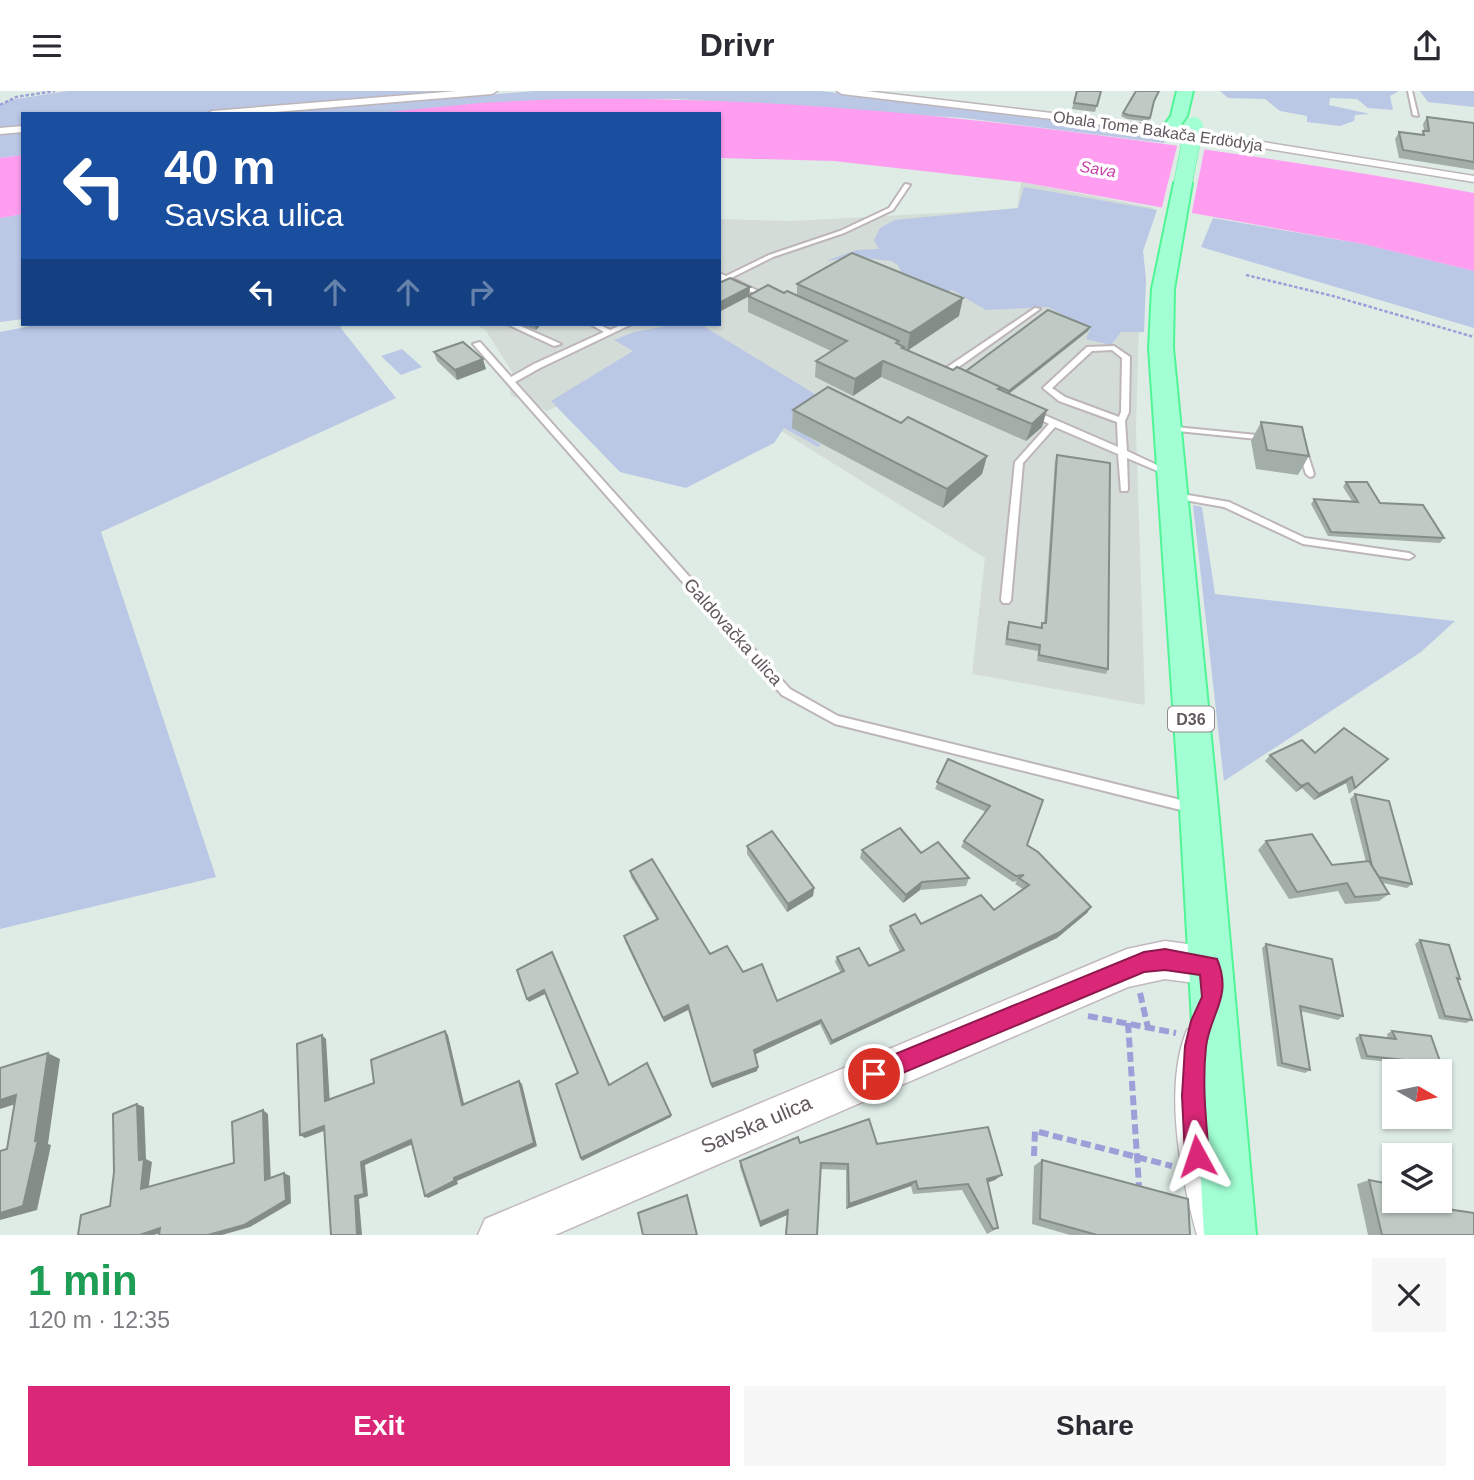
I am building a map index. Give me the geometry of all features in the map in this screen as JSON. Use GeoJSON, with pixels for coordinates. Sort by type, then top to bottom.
{"type":"FeatureCollection","features":[{"type":"Feature","properties":{"kind":"main road"},"geometry":{"type":"LineString","coordinates":[[1169,130],[1179,116],[1185,91]]}},
{"type":"Feature","properties":{"kind":"main road","name":"D36"},"geometry":{"type":"LineString","coordinates":[[1196,120],[1167,261],[1161,348],[1199,809],[1230,1235]]}},
{"type":"Feature","properties":{"kind":"main road","name":"Savska ulica"},"geometry":{"type":"LineString","coordinates":[[501,1235],[1127,968],[1165,960],[1211,983]]}},
{"type":"Feature","properties":{"kind":"street"},"geometry":{"type":"LineString","coordinates":[[236,112],[492,91]]}},
{"type":"Feature","properties":{"kind":"street","name":"Obala Tome Bakača Erdödyja"},"geometry":{"type":"LineString","coordinates":[[842,91],[1169,130],[1474,179]]}},
{"type":"Feature","properties":{"kind":"street"},"geometry":{"type":"LineString","coordinates":[[0,131],[21,129]]}},
{"type":"Feature","properties":{"kind":"street"},"geometry":{"type":"LineString","coordinates":[[1211,983],[1195,1046],[1193,1096],[1194,1135],[1202,1197],[1213,1235]]}},
{"type":"Feature","properties":{"kind":"lane"},"geometry":{"type":"LineString","coordinates":[[1410,91],[1416,115]]}},
{"type":"Feature","properties":{"kind":"lane"},"geometry":{"type":"LineString","coordinates":[[721,278],[771,256],[842,232],[891,209],[907,185]]}},
{"type":"Feature","properties":{"kind":"lane"},"geometry":{"type":"LineString","coordinates":[[721,278],[772,298]]}},
{"type":"Feature","properties":{"kind":"lane"},"geometry":{"type":"LineString","coordinates":[[943,374],[1037,309]]}},
{"type":"Feature","properties":{"kind":"lane"},"geometry":{"type":"LineString","coordinates":[[516,326],[557,344]]}},
{"type":"Feature","properties":{"kind":"lane"},"geometry":{"type":"LineString","coordinates":[[597,326],[609,332]]}},
{"type":"Feature","properties":{"kind":"lane"},"geometry":{"type":"LineString","coordinates":[[510,381],[623,326]]}},
{"type":"Feature","properties":{"kind":"lane","name":"Galdovačka ulica"},"geometry":{"type":"LineString","coordinates":[[477,344],[786,692],[835,720],[1199,809]]}},
{"type":"Feature","properties":{"kind":"lane"},"geometry":{"type":"LineString","coordinates":[[1121,421],[1062,399],[1047,388],[1090,349],[1114,348],[1126,357],[1125,412],[1121,421],[1124,489]]}},
{"type":"Feature","properties":{"kind":"lane"},"geometry":{"type":"LineString","coordinates":[[931,369],[953,379]]}},
{"type":"Feature","properties":{"kind":"lane"},"geometry":{"type":"LineString","coordinates":[[1028,412],[1124,453],[1171,484],[1226,504],[1303,541],[1409,556]]}},
{"type":"Feature","properties":{"kind":"lane"},"geometry":{"type":"LineString","coordinates":[[1006,600],[1020,462],[1054,423]]}},
{"type":"Feature","properties":{"kind":"lane"},"geometry":{"type":"LineString","coordinates":[[1166,428],[1273,439]]}},
{"type":"Feature","properties":{"kind":"lane"},"geometry":{"type":"LineString","coordinates":[[1300,441],[1310,474]]}},
{"type":"Feature","properties":{"kind":"path"},"geometry":{"type":"LineString","coordinates":[[0,105],[16,97],[55,91]]}},
{"type":"Feature","properties":{"kind":"path"},"geometry":{"type":"LineString","coordinates":[[1246,275],[1334,296],[1474,337]]}},
{"type":"Feature","properties":{"kind":"path"},"geometry":{"type":"LineString","coordinates":[[1080,1015],[1179,1034],[1177,1046]]}},
{"type":"Feature","properties":{"kind":"path"},"geometry":{"type":"LineString","coordinates":[[1128,1023],[1139,1186]]}},
{"type":"Feature","properties":{"kind":"path"},"geometry":{"type":"LineString","coordinates":[[1034,1156],[1035,1131],[1175,1167]]}},
{"type":"Feature","properties":{"kind":"shaded area"},"geometry":{"type":"Polygon","coordinates":[[[67,91],[485,91],[225,112],[21,112],[21,128],[0,130],[0,106],[10,100],[67,91]]]}},
{"type":"Feature","properties":{"kind":"shaded area"},"geometry":{"type":"Polygon","coordinates":[[[535,91],[821,91],[1168,135],[1164,143],[964,118],[677,99],[528,101],[392,112],[270,112],[535,91]]]}},
{"type":"Feature","properties":{"kind":"shaded area"},"geometry":{"type":"Polygon","coordinates":[[[1220,91],[1399,91],[1390,96],[1393,110],[1368,108],[1357,99],[1330,98],[1329,105],[1370,114],[1355,115],[1354,121],[1340,126],[1307,122],[1307,116],[1280,111],[1265,99],[1228,98],[1220,91]]]}},
{"type":"Feature","properties":{"kind":"shaded area"},"geometry":{"type":"Polygon","coordinates":[[[1420,91],[1474,91],[1474,107],[1428,102],[1420,91]]]}},
{"type":"Feature","properties":{"kind":"shaded area"},"geometry":{"type":"Polygon","coordinates":[[[21,132],[21,155],[0,158],[0,133],[21,132]]]}},
{"type":"Feature","properties":{"kind":"shaded area"},"geometry":{"type":"Polygon","coordinates":[[[1021,182],[1154,208],[1141,258],[1136,428],[1145,705],[972,674],[985,558],[664,358],[547,411],[510,395],[512,372],[486,331],[478,326],[721,326],[721,219],[791,221],[1017,209],[1021,182]]]}},
{"type":"Feature","properties":{"kind":"shaded area"},"geometry":{"type":"Polygon","coordinates":[[[1024,187],[1157,210],[1143,251],[1146,279],[1144,332],[1121,332],[1111,345],[1086,339],[1090,329],[1048,307],[986,310],[952,290],[938,294],[904,278],[898,265],[891,261],[856,257],[826,261],[856,250],[879,249],[874,240],[880,228],[895,220],[1018,208],[1024,187]]]}},
{"type":"Feature","properties":{"kind":"shaded area"},"geometry":{"type":"Polygon","coordinates":[[[21,214],[21,319],[0,322],[0,218],[21,214]]]}},
{"type":"Feature","properties":{"kind":"shaded area"},"geometry":{"type":"Polygon","coordinates":[[[1213,218],[1363,244],[1474,271],[1474,328],[1201,247],[1213,218]]]}},
{"type":"Feature","properties":{"kind":"shaded area"},"geometry":{"type":"Polygon","coordinates":[[[31,326],[343,326],[340,327],[396,398],[101,532],[216,877],[0,929],[0,332],[31,326]]]}},
{"type":"Feature","properties":{"kind":"shaded area"},"geometry":{"type":"Polygon","coordinates":[[[667,326],[703,326],[836,407],[793,426],[821,445],[818,447],[784,428],[774,443],[686,488],[620,472],[551,401],[633,351],[614,340],[634,332],[667,326]]]}},
{"type":"Feature","properties":{"kind":"shaded area"},"geometry":{"type":"Polygon","coordinates":[[[402,349],[422,367],[401,375],[381,356],[402,349]]]}},
{"type":"Feature","properties":{"kind":"shaded area"},"geometry":{"type":"Polygon","coordinates":[[[1193,505],[1202,507],[1215,594],[1455,621],[1421,652],[1224,781],[1193,505]]]}},
{"type":"Feature","properties":{"kind":"water","name":"Sava"},"geometry":{"type":"Polygon","coordinates":[[[561,99],[705,100],[849,109],[992,122],[1347,171],[1474,193],[1474,271],[1363,244],[1021,182],[834,161],[721,158],[721,112],[388,112],[561,99]]]}},
{"type":"Feature","properties":{"kind":"water"},"geometry":{"type":"Polygon","coordinates":[[[21,155],[21,214],[0,218],[0,158],[21,155]]]}},
{"type":"Feature","properties":{"kind":"pier"},"geometry":{"type":"Polygon","coordinates":[[[1178,142],[1205,146],[1191,217],[1161,211],[1178,142]]]}},
{"type":"Feature","properties":{"kind":"building"},"geometry":{"type":"Polygon","coordinates":[[[1077,91],[1101,91],[1097,106],[1074,103],[1077,91]]]}},
{"type":"Feature","properties":{"kind":"building"},"geometry":{"type":"Polygon","coordinates":[[[1136,91],[1159,91],[1150,118],[1123,113],[1136,91]]]}},
{"type":"Feature","properties":{"kind":"building"},"geometry":{"type":"Polygon","coordinates":[[[1427,117],[1474,123],[1474,162],[1403,150],[1399,132],[1424,135],[1423,131],[1429,131],[1427,117]]]}},
{"type":"Feature","properties":{"kind":"building"},"geometry":{"type":"Polygon","coordinates":[[[852,253],[963,298],[910,333],[797,284],[852,253]]]}},
{"type":"Feature","properties":{"kind":"building"},"geometry":{"type":"Polygon","coordinates":[[[730,278],[750,287],[721,302],[721,282],[730,278]]]}},
{"type":"Feature","properties":{"kind":"building"},"geometry":{"type":"Polygon","coordinates":[[[768,285],[899,341],[896,343],[904,347],[902,348],[953,370],[957,367],[1002,387],[998,389],[1047,410],[1032,424],[883,361],[855,379],[816,361],[847,341],[748,296],[768,285]]]}},
{"type":"Feature","properties":{"kind":"building"},"geometry":{"type":"Polygon","coordinates":[[[1048,310],[1090,327],[1009,391],[966,371],[1048,310]]]}},
{"type":"Feature","properties":{"kind":"building"},"geometry":{"type":"Polygon","coordinates":[[[463,342],[483,359],[455,370],[434,352],[463,342]]]}},
{"type":"Feature","properties":{"kind":"building"},"geometry":{"type":"Polygon","coordinates":[[[828,387],[901,423],[908,417],[987,456],[947,489],[793,410],[828,387]]]}},
{"type":"Feature","properties":{"kind":"building"},"geometry":{"type":"Polygon","coordinates":[[[1261,422],[1302,427],[1309,456],[1267,450],[1261,422]]]}},
{"type":"Feature","properties":{"kind":"building"},"geometry":{"type":"Polygon","coordinates":[[[1057,455],[1110,463],[1108,669],[1039,655],[1040,645],[1007,639],[1009,622],[1042,628],[1042,623],[1046,623],[1057,455]]]}},
{"type":"Feature","properties":{"kind":"building"},"geometry":{"type":"Polygon","coordinates":[[[1346,482],[1367,482],[1380,503],[1423,505],[1444,538],[1331,532],[1314,499],[1358,502],[1346,482]]]}},
{"type":"Feature","properties":{"kind":"building"},"geometry":{"type":"Polygon","coordinates":[[[1344,728],[1388,759],[1355,788],[1352,777],[1319,794],[1308,783],[1301,786],[1270,755],[1302,740],[1315,753],[1344,728]]]}},
{"type":"Feature","properties":{"kind":"building"},"geometry":{"type":"Polygon","coordinates":[[[948,759],[1043,800],[1027,845],[1038,852],[1091,907],[1060,932],[832,1041],[821,1020],[754,1050],[758,1067],[711,1084],[688,1005],[663,1018],[624,936],[658,919],[630,871],[652,859],[710,954],[727,946],[743,972],[762,964],[777,1001],[844,971],[837,957],[859,948],[869,966],[904,950],[890,926],[915,914],[921,924],[981,895],[994,910],[1029,885],[1019,878],[1024,875],[1016,876],[964,841],[990,806],[937,782],[948,759]]]}},
{"type":"Feature","properties":{"kind":"building"},"geometry":{"type":"Polygon","coordinates":[[[1355,794],[1389,801],[1412,884],[1379,877],[1372,866],[1355,794]]]}},
{"type":"Feature","properties":{"kind":"building"},"geometry":{"type":"Polygon","coordinates":[[[900,828],[921,853],[938,842],[969,878],[922,882],[906,895],[862,850],[900,828]]]}},
{"type":"Feature","properties":{"kind":"building"},"geometry":{"type":"Polygon","coordinates":[[[772,831],[814,888],[788,904],[747,846],[772,831]]]}},
{"type":"Feature","properties":{"kind":"building"},"geometry":{"type":"Polygon","coordinates":[[[1312,834],[1332,865],[1369,861],[1389,894],[1355,897],[1347,883],[1297,892],[1266,841],[1312,834]]]}},
{"type":"Feature","properties":{"kind":"building"},"geometry":{"type":"Polygon","coordinates":[[[1420,940],[1449,945],[1472,1020],[1445,1016],[1420,940]]]}},
{"type":"Feature","properties":{"kind":"building"},"geometry":{"type":"Polygon","coordinates":[[[1266,944],[1332,959],[1343,1016],[1300,1006],[1310,1070],[1282,1063],[1266,944]]]}},
{"type":"Feature","properties":{"kind":"building"},"geometry":{"type":"Polygon","coordinates":[[[552,952],[609,1085],[647,1063],[671,1115],[581,1158],[556,1084],[578,1073],[544,990],[527,999],[517,970],[552,952]]]}},
{"type":"Feature","properties":{"kind":"building"},"geometry":{"type":"Polygon","coordinates":[[[445,1031],[462,1105],[519,1081],[534,1143],[454,1178],[454,1181],[425,1196],[411,1140],[361,1162],[364,1194],[355,1196],[357,1235],[331,1235],[324,1126],[300,1135],[297,1044],[322,1035],[325,1101],[374,1083],[371,1060],[445,1031]]]}},
{"type":"Feature","properties":{"kind":"building"},"geometry":{"type":"Polygon","coordinates":[[[1392,1031],[1431,1036],[1439,1059],[1367,1056],[1360,1035],[1396,1039],[1392,1031]]]}},
{"type":"Feature","properties":{"kind":"building"},"geometry":{"type":"Polygon","coordinates":[[[48,1053],[35,1141],[38,1140],[23,1206],[0,1213],[0,1151],[7,1149],[16,1095],[0,1100],[0,1068],[48,1053]]]}},
{"type":"Feature","properties":{"kind":"building"},"geometry":{"type":"Polygon","coordinates":[[[137,1104],[139,1160],[144,1159],[141,1189],[234,1163],[232,1122],[263,1110],[265,1180],[284,1173],[286,1200],[244,1225],[208,1235],[159,1235],[160,1228],[140,1235],[78,1235],[81,1215],[110,1206],[114,1172],[113,1114],[137,1104]]]}},
{"type":"Feature","properties":{"kind":"building"},"geometry":{"type":"Polygon","coordinates":[[[869,1119],[877,1144],[988,1127],[1002,1175],[987,1179],[998,1228],[993,1229],[968,1184],[918,1189],[916,1181],[849,1204],[848,1164],[821,1163],[817,1235],[786,1235],[788,1210],[760,1222],[740,1161],[798,1137],[800,1143],[869,1119]]]}},
{"type":"Feature","properties":{"kind":"building"},"geometry":{"type":"Polygon","coordinates":[[[1042,1160],[1188,1199],[1190,1235],[1097,1235],[1040,1219],[1042,1160]]]}},
{"type":"Feature","properties":{"kind":"building"},"geometry":{"type":"Polygon","coordinates":[[[1369,1180],[1382,1182],[1382,1213],[1452,1213],[1452,1210],[1474,1213],[1474,1235],[1382,1235],[1369,1180]]]}},
{"type":"Feature","properties":{"kind":"building"},"geometry":{"type":"Polygon","coordinates":[[[687,1195],[697,1235],[643,1235],[638,1213],[687,1195]]]}},
{"type":"Feature","properties":{"kind":"route"},"geometry":{"type":"LineString","coordinates":[[874,1074],[1144,962],[1165,960],[1210,966],[1213,999],[1201,1021],[1195,1046],[1193,1096],[1197,1156]]}}]}
